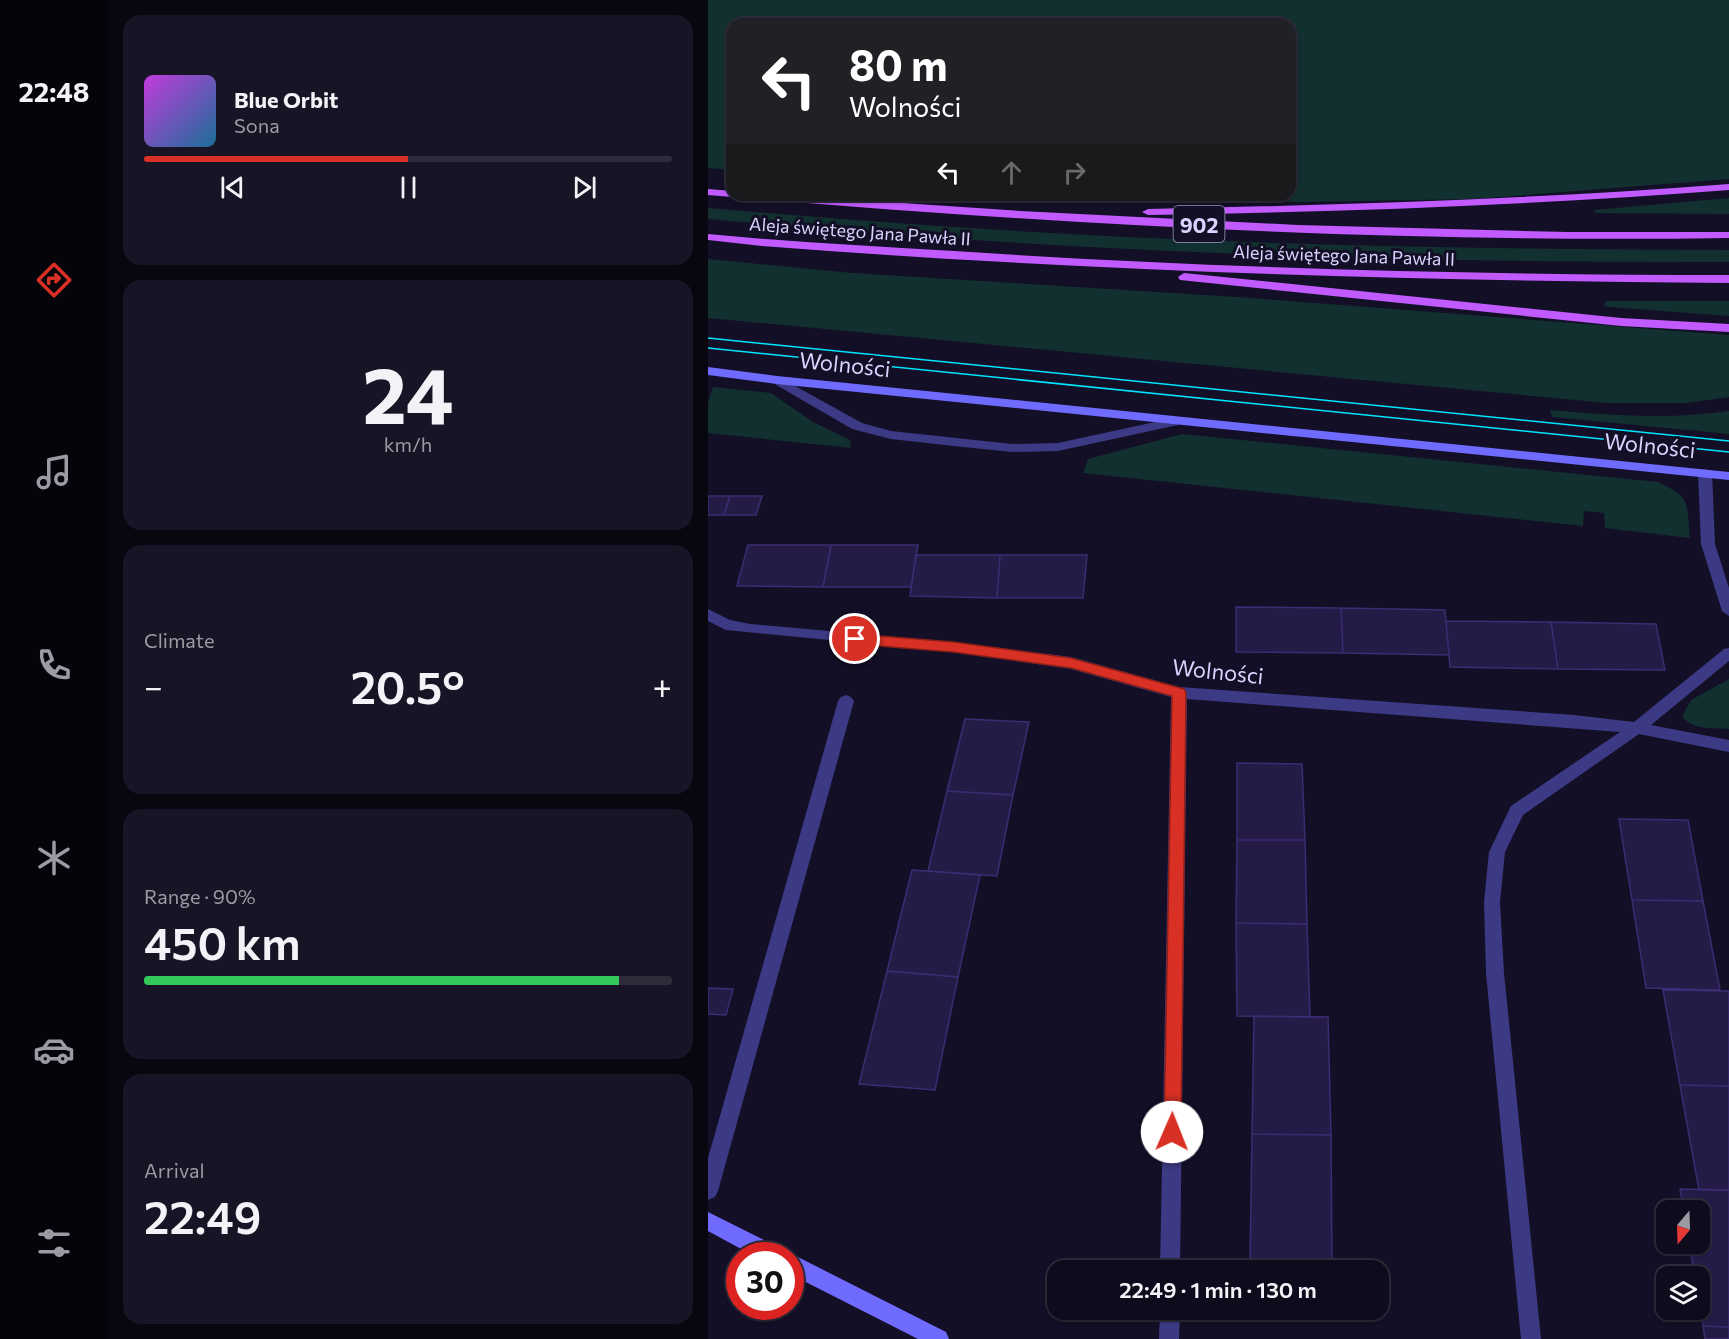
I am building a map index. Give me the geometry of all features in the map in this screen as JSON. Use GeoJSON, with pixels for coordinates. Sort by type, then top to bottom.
{"type":"FeatureCollection","features":[{"type":"Feature","properties":{"kind":"main road"},"geometry":{"type":"LineString","coordinates":[[995,213],[1217,212],[1400,207],[1600,197],[1729,187]]}},
{"type":"Feature","properties":{"kind":"main road","name":"Aleja świętego Jana Pawła II"},"geometry":{"type":"LineString","coordinates":[[708,192],[726,194]]}},
{"type":"Feature","properties":{"kind":"main road","name":"Aleja świętego Jana Pawła II"},"geometry":{"type":"LineString","coordinates":[[827,201],[995,213],[1403,232],[1729,235]]}},
{"type":"Feature","properties":{"kind":"main road","name":"Aleja świętego Jana Pawła II"},"geometry":{"type":"LineString","coordinates":[[708,237],[1014,260],[1222,270],[1585,279],[1729,279]]}},
{"type":"Feature","properties":{"kind":"main road"},"geometry":{"type":"LineString","coordinates":[[1014,260],[1598,319],[1729,328]]}},
{"type":"Feature","properties":{"kind":"street","name":"Wolności"},"geometry":{"type":"LineString","coordinates":[[708,371],[777,380],[1729,476]]}},
{"type":"Feature","properties":{"kind":"street"},"geometry":{"type":"LineString","coordinates":[[777,380],[856,426],[891,435],[1012,448],[1058,447],[1178,421]]}},
{"type":"Feature","properties":{"kind":"street"},"geometry":{"type":"LineString","coordinates":[[1705,473],[1708,544],[1729,611]]}},
{"type":"Feature","properties":{"kind":"street","name":"Wolności"},"geometry":{"type":"LineString","coordinates":[[708,614],[726,625],[750,629],[953,647],[1071,663],[1179,693],[1574,721],[1637,728],[1729,746]]}},
{"type":"Feature","properties":{"kind":"street"},"geometry":{"type":"LineString","coordinates":[[1531,1339],[1495,973],[1492,902],[1497,852],[1517,811],[1637,728],[1729,654]]}},
{"type":"Feature","properties":{"kind":"street"},"geometry":{"type":"LineString","coordinates":[[1170,1260],[1179,693]]}},
{"type":"Feature","properties":{"kind":"street"},"geometry":{"type":"LineString","coordinates":[[708,1191],[846,701]]}},
{"type":"Feature","properties":{"kind":"street"},"geometry":{"type":"LineString","coordinates":[[708,1221],[748,1242]]}},
{"type":"Feature","properties":{"kind":"street"},"geometry":{"type":"LineString","coordinates":[[804,1270],[939,1339]]}},
{"type":"Feature","properties":{"kind":"street"},"geometry":{"type":"LineString","coordinates":[[1169,1339],[1170,1320]]}},
{"type":"Feature","properties":{"kind":"green space"},"geometry":{"type":"Polygon","coordinates":[[[708,0],[1729,0],[1729,179],[1474,199],[1299,202],[1264,201],[1296,201],[1296,18],[726,18],[726,170],[708,168],[708,0]]]}},
{"type":"Feature","properties":{"kind":"green space"},"geometry":{"type":"Polygon","coordinates":[[[1729,198],[1729,214],[1596,213],[1594,210],[1729,198]]]}},
{"type":"Feature","properties":{"kind":"green space"},"geometry":{"type":"Polygon","coordinates":[[[708,208],[967,228],[1161,238],[1414,247],[1729,250],[1729,262],[1345,257],[1090,247],[708,219],[708,208]]]}},
{"type":"Feature","properties":{"kind":"green space"},"geometry":{"type":"Polygon","coordinates":[[[708,259],[852,273],[1237,297],[1729,335],[1729,397],[1686,403],[1607,403],[708,318],[708,259]]]}},
{"type":"Feature","properties":{"kind":"green space"},"geometry":{"type":"Polygon","coordinates":[[[1605,301],[1729,301],[1729,316],[1609,307],[1604,306],[1605,301]]]}},
{"type":"Feature","properties":{"kind":"green space"},"geometry":{"type":"Polygon","coordinates":[[[713,387],[771,393],[813,422],[850,440],[851,448],[708,433],[708,403],[713,387]]]}},
{"type":"Feature","properties":{"kind":"green space"},"geometry":{"type":"Polygon","coordinates":[[[1550,410],[1662,416],[1729,411],[1729,434],[1552,417],[1550,410]]]}},
{"type":"Feature","properties":{"kind":"green space"},"geometry":{"type":"Polygon","coordinates":[[[1182,434],[1658,482],[1677,492],[1685,502],[1690,538],[1605,528],[1604,513],[1584,511],[1583,526],[1083,473],[1088,459],[1182,434]]]}},
{"type":"Feature","properties":{"kind":"green space"},"geometry":{"type":"Polygon","coordinates":[[[1729,679],[1729,729],[1697,726],[1686,721],[1682,716],[1691,700],[1729,679]]]}},
{"type":"Feature","properties":{"kind":"building"},"geometry":{"type":"Polygon","coordinates":[[[708,496],[730,496],[724,515],[708,515],[708,496]]]}},
{"type":"Feature","properties":{"kind":"building"},"geometry":{"type":"Polygon","coordinates":[[[730,496],[762,496],[756,515],[724,515],[730,496]]]}},
{"type":"Feature","properties":{"kind":"building"},"geometry":{"type":"Polygon","coordinates":[[[748,545],[831,545],[823,587],[737,586],[748,545]]]}},
{"type":"Feature","properties":{"kind":"building"},"geometry":{"type":"Polygon","coordinates":[[[831,545],[918,545],[911,587],[823,587],[831,545]]]}},
{"type":"Feature","properties":{"kind":"building"},"geometry":{"type":"Polygon","coordinates":[[[916,555],[1000,555],[997,598],[910,596],[916,555]]]}},
{"type":"Feature","properties":{"kind":"building"},"geometry":{"type":"Polygon","coordinates":[[[1000,555],[1087,555],[1083,598],[997,598],[1000,555]]]}},
{"type":"Feature","properties":{"kind":"building"},"geometry":{"type":"Polygon","coordinates":[[[1236,607],[1341,608],[1343,653],[1236,652],[1236,607]]]}},
{"type":"Feature","properties":{"kind":"building"},"geometry":{"type":"Polygon","coordinates":[[[1341,608],[1445,610],[1449,655],[1343,653],[1341,608]]]}},
{"type":"Feature","properties":{"kind":"building"},"geometry":{"type":"Polygon","coordinates":[[[1446,621],[1551,622],[1558,669],[1450,667],[1446,621]]]}},
{"type":"Feature","properties":{"kind":"building"},"geometry":{"type":"Polygon","coordinates":[[[1551,622],[1656,624],[1665,670],[1558,669],[1551,622]]]}},
{"type":"Feature","properties":{"kind":"building"},"geometry":{"type":"Polygon","coordinates":[[[965,719],[1029,722],[1013,795],[947,791],[965,719]]]}},
{"type":"Feature","properties":{"kind":"building"},"geometry":{"type":"Polygon","coordinates":[[[1237,763],[1302,764],[1305,840],[1237,840],[1237,763]]]}},
{"type":"Feature","properties":{"kind":"building"},"geometry":{"type":"Polygon","coordinates":[[[947,791],[1013,795],[997,876],[928,871],[947,791]]]}},
{"type":"Feature","properties":{"kind":"building"},"geometry":{"type":"Polygon","coordinates":[[[1619,819],[1688,820],[1703,901],[1632,900],[1619,819]]]}},
{"type":"Feature","properties":{"kind":"building"},"geometry":{"type":"Polygon","coordinates":[[[1237,840],[1305,840],[1307,924],[1236,923],[1237,840]]]}},
{"type":"Feature","properties":{"kind":"building"},"geometry":{"type":"Polygon","coordinates":[[[912,870],[980,875],[958,977],[887,971],[912,870]]]}},
{"type":"Feature","properties":{"kind":"building"},"geometry":{"type":"Polygon","coordinates":[[[1632,900],[1703,901],[1720,990],[1646,988],[1632,900]]]}},
{"type":"Feature","properties":{"kind":"building"},"geometry":{"type":"Polygon","coordinates":[[[1236,923],[1307,924],[1310,1017],[1237,1016],[1236,923]]]}},
{"type":"Feature","properties":{"kind":"building"},"geometry":{"type":"Polygon","coordinates":[[[887,971],[958,977],[935,1090],[859,1084],[887,971]]]}},
{"type":"Feature","properties":{"kind":"building"},"geometry":{"type":"Polygon","coordinates":[[[708,988],[733,989],[726,1015],[708,1014],[708,988]]]}},
{"type":"Feature","properties":{"kind":"building"},"geometry":{"type":"Polygon","coordinates":[[[1663,990],[1729,991],[1729,1086],[1680,1085],[1663,990]]]}},
{"type":"Feature","properties":{"kind":"building"},"geometry":{"type":"Polygon","coordinates":[[[1254,1016],[1328,1017],[1331,1135],[1252,1134],[1254,1016]]]}},
{"type":"Feature","properties":{"kind":"building"},"geometry":{"type":"Polygon","coordinates":[[[1680,1085],[1729,1086],[1729,1190],[1699,1190],[1680,1085]]]}},
{"type":"Feature","properties":{"kind":"building"},"geometry":{"type":"Polygon","coordinates":[[[1252,1134],[1331,1135],[1332,1260],[1250,1260],[1252,1134]]]}},
{"type":"Feature","properties":{"kind":"building"},"geometry":{"type":"Polygon","coordinates":[[[1680,1189],[1729,1190],[1729,1327],[1703,1326],[1702,1320],[1710,1320],[1710,1266],[1693,1266],[1691,1254],[1710,1254],[1710,1200],[1682,1200],[1680,1189]]]}},
{"type":"Feature","properties":{"kind":"building"},"geometry":{"type":"Polygon","coordinates":[[[1703,1326],[1729,1327],[1729,1339],[1705,1339],[1703,1326]]]}},
{"type":"Feature","properties":{"kind":"tram line"},"geometry":{"type":"LineString","coordinates":[[708,338],[1729,441]]}},
{"type":"Feature","properties":{"kind":"tram line"},"geometry":{"type":"LineString","coordinates":[[708,348],[1729,452]]}},
{"type":"Feature","properties":{"kind":"route"},"geometry":{"type":"LineString","coordinates":[[855,639],[953,647],[1071,663],[1179,693],[1172,1132]]}}]}
